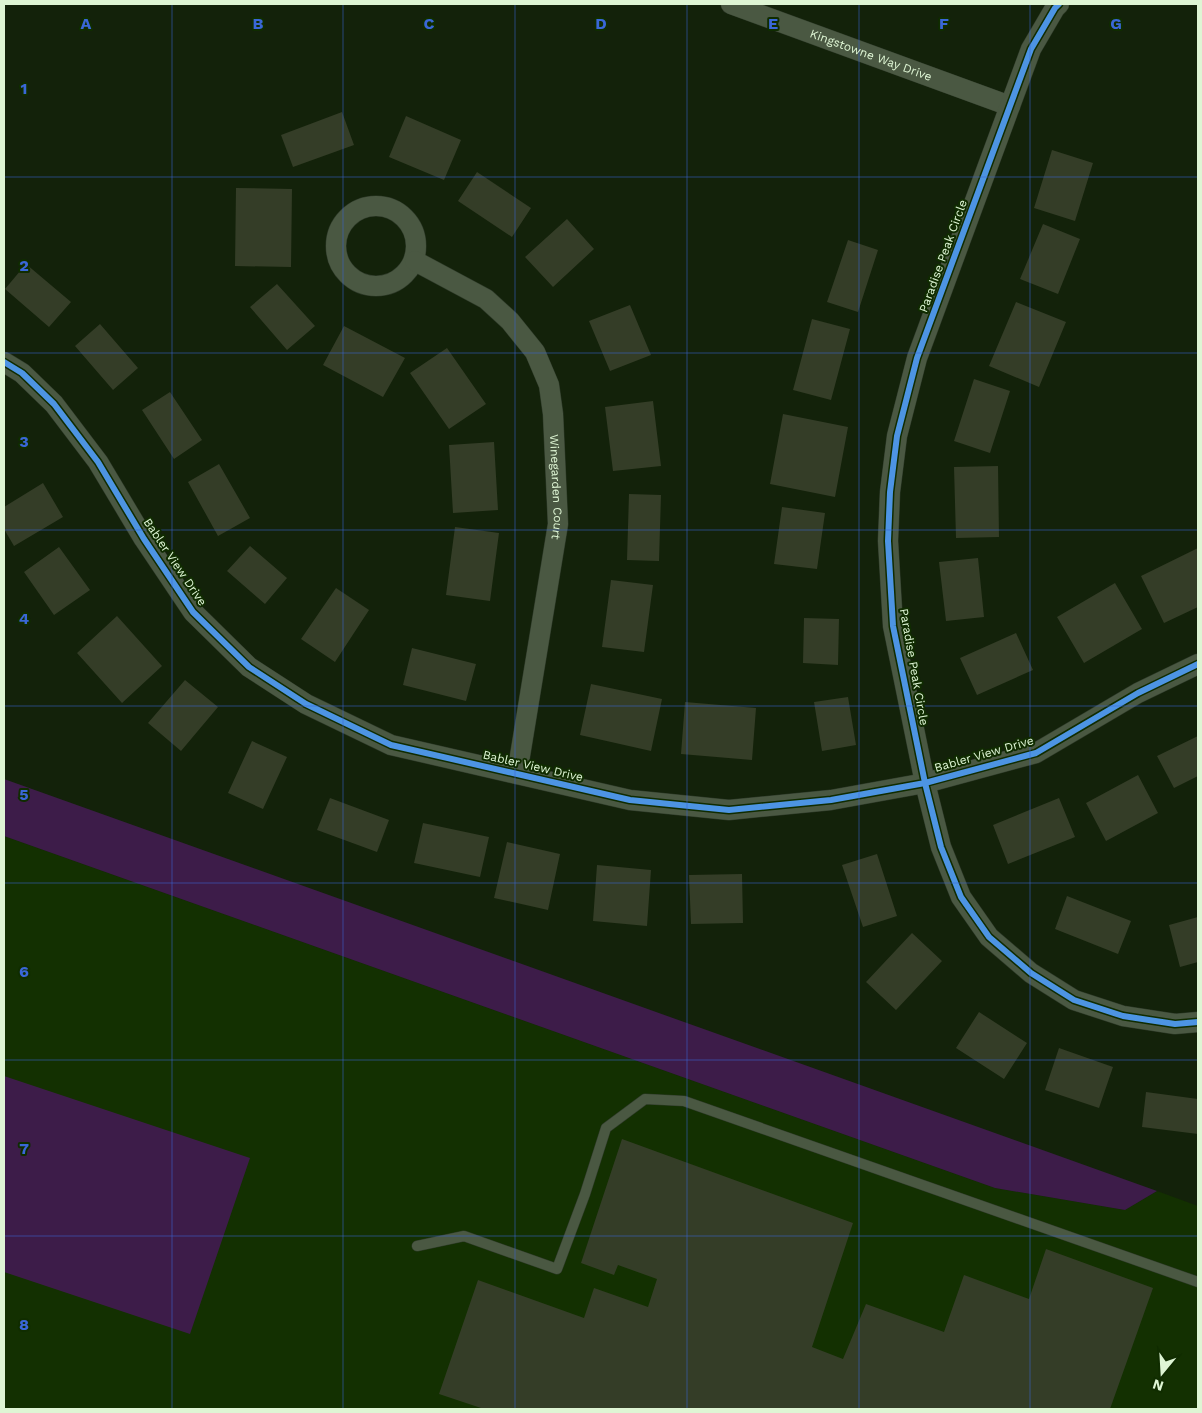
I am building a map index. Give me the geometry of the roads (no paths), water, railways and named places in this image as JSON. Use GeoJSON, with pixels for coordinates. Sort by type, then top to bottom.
{"type":"FeatureCollection","features":[{"type":"Feature","properties":{"kind":"street","name":"Kingstowne Way Drive"},"geometry":{"type":"LineString","coordinates":[[731,4],[1010,106]]}},
{"type":"Feature","properties":{"kind":"street","name":"Paradise Peak Circle"},"geometry":{"type":"LineString","coordinates":[[1059,4],[1032,49],[917,358],[897,436],[890,492],[888,540],[893,626],[925,783],[941,847],[961,897],[989,937],[1031,973],[1074,1000],[1123,1016],[1175,1024],[1198,1022]]}},
{"type":"Feature","properties":{"kind":"street"},"geometry":{"type":"LineString","coordinates":[[376,205],[389,207],[402,214],[411,224],[416,238],[417,252],[415,261],[395,283],[383,286],[365,284],[352,278],[342,268],[337,255],[336,239],[341,225],[350,215],[362,208],[376,205]]}},
{"type":"Feature","properties":{"kind":"street","name":"Winegarden Court"},"geometry":{"type":"LineString","coordinates":[[415,261],[486,299],[510,321],[535,352],[549,385],[553,414],[558,524],[517,774]]}},
{"type":"Feature","properties":{"kind":"street","name":"Babler View Drive"},"geometry":{"type":"LineString","coordinates":[[4,362],[22,373],[54,404],[98,462],[144,539],[193,612],[249,667],[306,704],[391,744],[630,800],[730,810],[831,800],[925,783],[1036,753],[1138,693],[1198,664]]}},
{"type":"Feature","properties":{"kind":"lane"},"geometry":{"type":"LineString","coordinates":[[417,1246],[464,1236],[557,1269],[585,1194],[606,1128],[645,1100],[684,1101],[1198,1282]]}}]}
